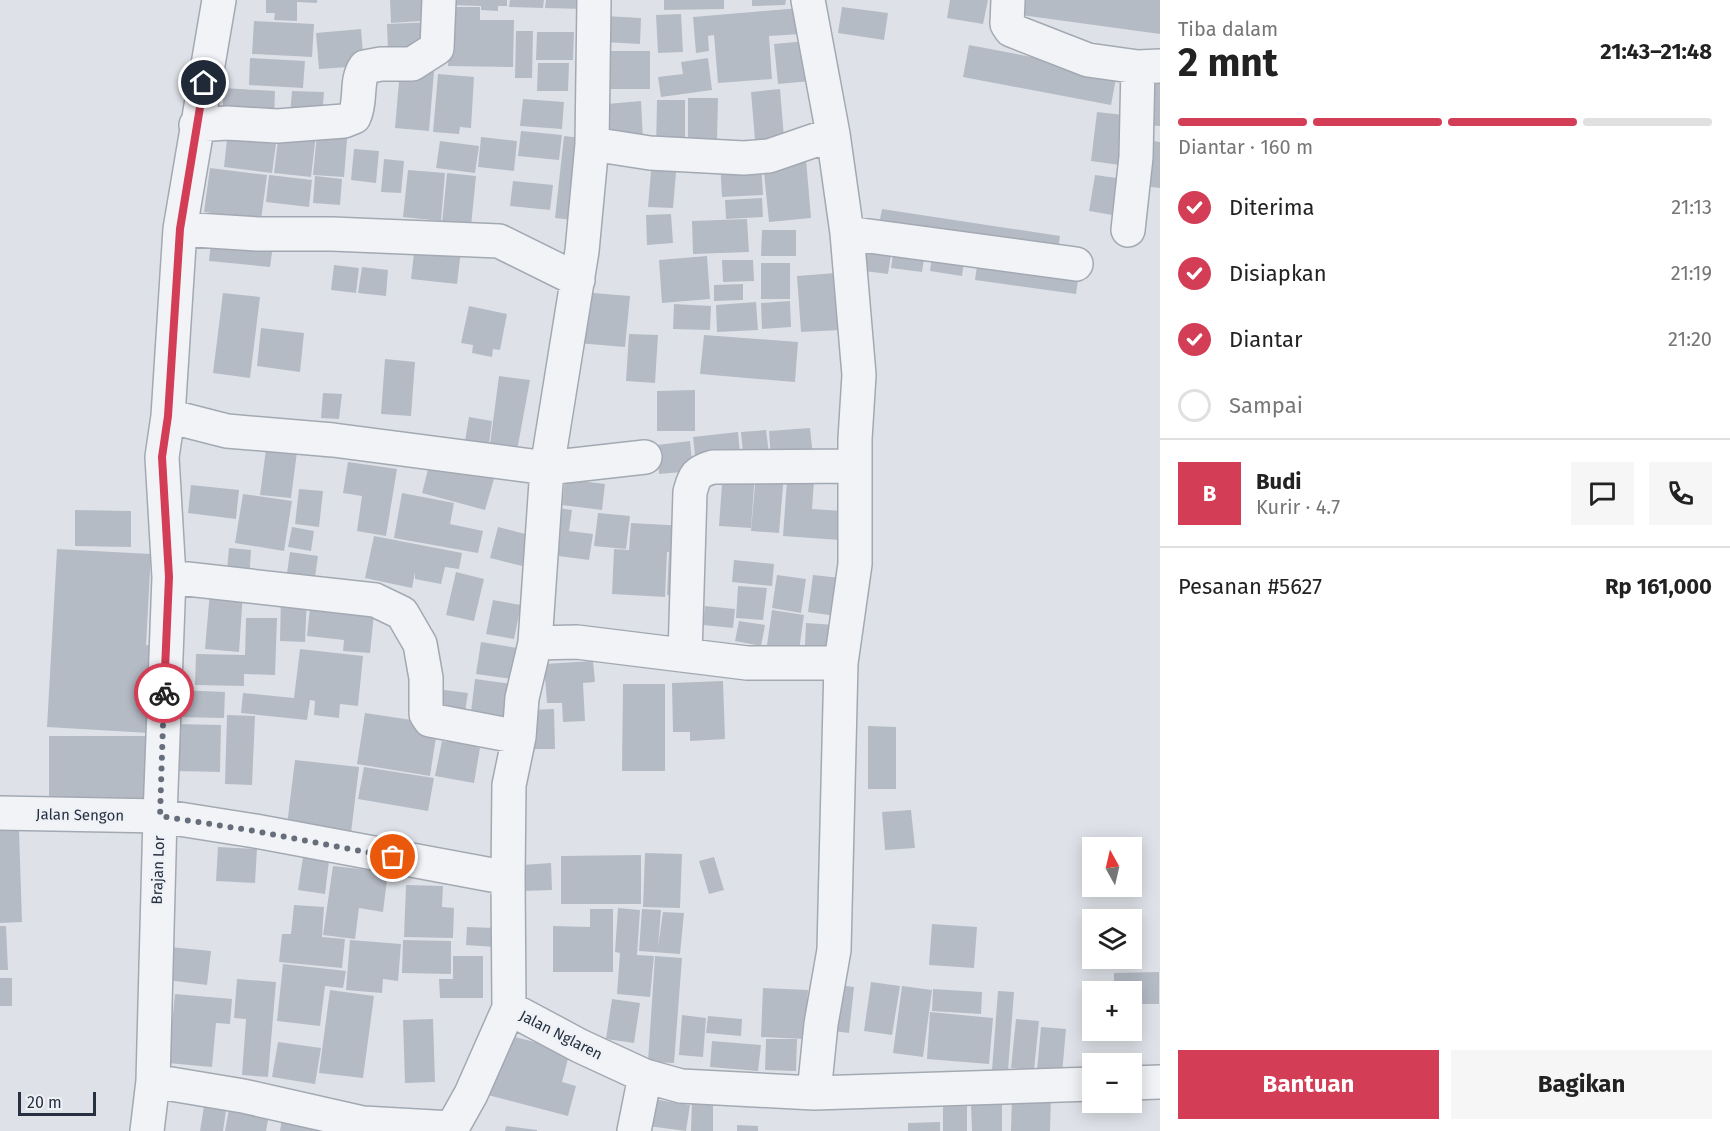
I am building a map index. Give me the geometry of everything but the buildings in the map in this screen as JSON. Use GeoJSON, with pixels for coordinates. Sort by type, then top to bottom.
{"type":"FeatureCollection","features":[{"type":"Feature","properties":{"kind":"street","name":"Brajan Lor"},"geometry":{"type":"LineString","coordinates":[[147,1131],[153,1081],[169,577],[162,457],[168,416],[180,229],[219,0]]}},
{"type":"Feature","properties":{"kind":"street"},"geometry":{"type":"LineString","coordinates":[[196,125],[227,123],[277,126],[344,121],[354,117],[358,109],[360,74],[366,67],[381,64],[412,64],[437,48],[439,0]]}},
{"type":"Feature","properties":{"kind":"street","name":"Jalan Nglaren"},"geometry":{"type":"LineString","coordinates":[[594,0],[592,144],[578,280],[547,468],[535,642],[522,698],[519,737],[509,785],[509,1008],[580,1046],[645,1076],[681,1086],[814,1093],[1082,1084]]}},
{"type":"Feature","properties":{"kind":"street"},"geometry":{"type":"LineString","coordinates":[[808,0],[833,134],[847,234],[859,375],[855,466],[855,564],[841,663],[834,950],[821,1024],[814,1093]]}},
{"type":"Feature","properties":{"kind":"street"},"geometry":{"type":"LineString","coordinates":[[1008,0],[1007,24],[1011,30],[1088,60],[1149,66],[1128,230]]}},
{"type":"Feature","properties":{"kind":"street"},"geometry":{"type":"LineString","coordinates":[[592,144],[650,153],[744,158],[769,156],[833,134]]}},
{"type":"Feature","properties":{"kind":"street"},"geometry":{"type":"LineString","coordinates":[[180,229],[258,234],[343,234],[499,241],[578,280]]}},
{"type":"Feature","properties":{"kind":"street"},"geometry":{"type":"LineString","coordinates":[[847,234],[1076,264]]}},
{"type":"Feature","properties":{"kind":"street"},"geometry":{"type":"LineString","coordinates":[[168,416],[227,431],[333,440],[547,468],[645,457]]}},
{"type":"Feature","properties":{"kind":"street"},"geometry":{"type":"LineString","coordinates":[[685,655],[690,492],[699,471],[713,467],[855,466]]}},
{"type":"Feature","properties":{"kind":"street"},"geometry":{"type":"LineString","coordinates":[[169,577],[375,600],[402,613],[420,644],[426,678],[426,714],[430,720],[519,737]]}},
{"type":"Feature","properties":{"kind":"street"},"geometry":{"type":"LineString","coordinates":[[535,642],[577,642],[747,663],[841,663]]}},
{"type":"Feature","properties":{"kind":"street","name":"Jalan Sengon"},"geometry":{"type":"LineString","coordinates":[[0,813],[160,816]]}},
{"type":"Feature","properties":{"kind":"street"},"geometry":{"type":"LineString","coordinates":[[160,816],[255,831],[508,878]]}},
{"type":"Feature","properties":{"kind":"street"},"geometry":{"type":"LineString","coordinates":[[153,1081],[243,1096],[363,1123],[453,1130],[509,1008]]}},
{"type":"Feature","properties":{"kind":"street"},"geometry":{"type":"LineString","coordinates":[[634,1131],[645,1076]]}},
{"type":"Feature","properties":{"kind":"street"},"geometry":{"type":"LineString","coordinates":[[1142,1083],[1160,1082]]}},
{"type":"Feature","properties":{"kind":"way so far"},"geometry":{"type":"LineString","coordinates":[[164,693],[160,816],[393,857]]}},
{"type":"Feature","properties":{"kind":"route"},"geometry":{"type":"LineString","coordinates":[[164,693],[169,577],[162,457],[168,416],[180,229],[204,83]]}}]}
